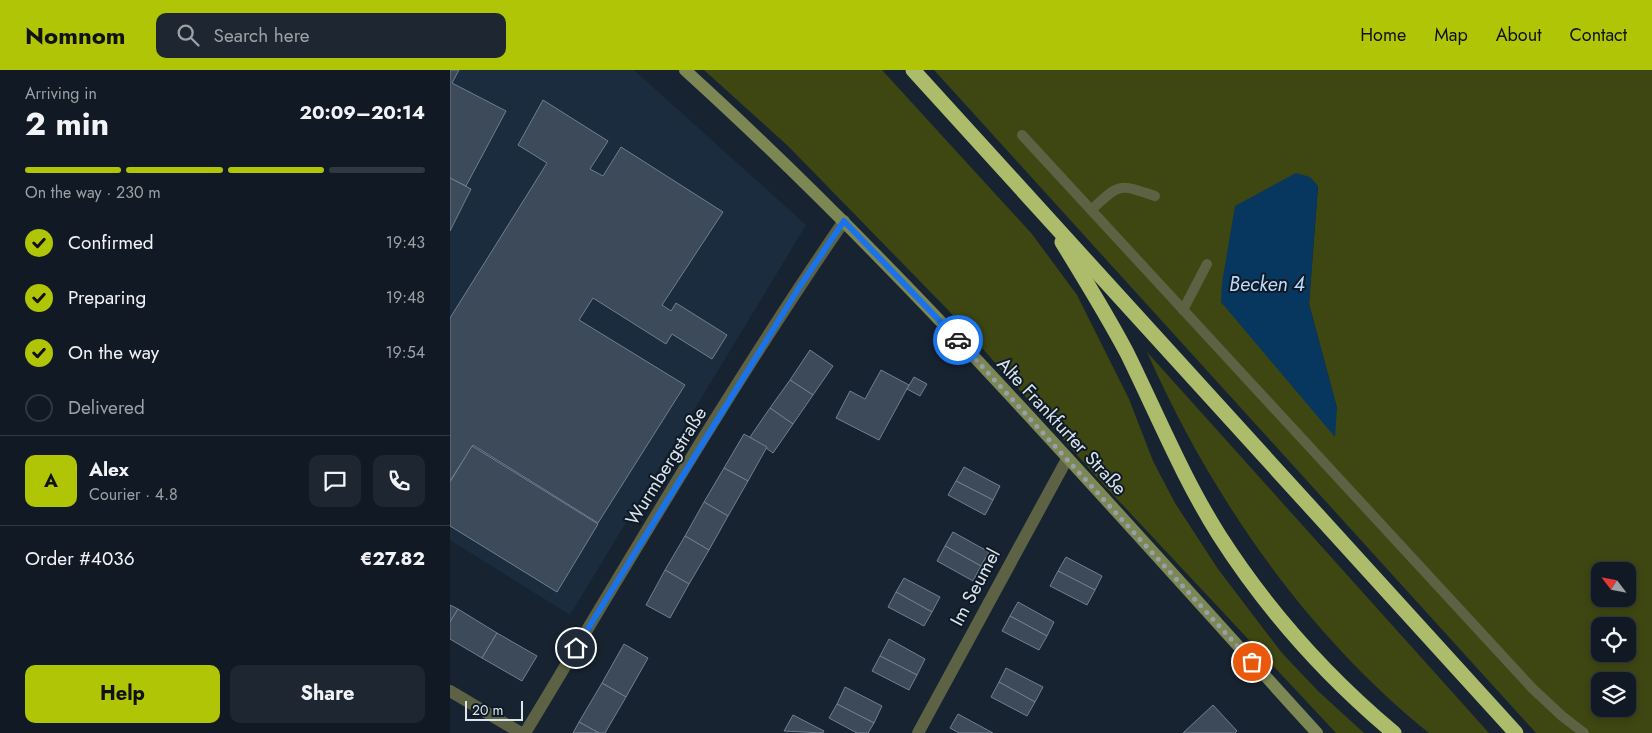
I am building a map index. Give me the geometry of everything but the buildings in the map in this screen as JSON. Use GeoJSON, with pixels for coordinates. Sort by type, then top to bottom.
{"type":"FeatureCollection","features":[{"type":"Feature","properties":{"kind":"highway"},"geometry":{"type":"LineString","coordinates":[[913,70],[1025,190],[1516,733]]}},
{"type":"Feature","properties":{"kind":"highway"},"geometry":{"type":"LineString","coordinates":[[1025,190],[1059,236],[1088,284],[1126,352],[1197,497],[1243,571],[1269,606],[1330,675],[1394,733]]}},
{"type":"Feature","properties":{"kind":"street","name":"Alte Frankfurter Straße"},"geometry":{"type":"LineString","coordinates":[[685,70],[784,161],[892,269],[1317,733]]}},
{"type":"Feature","properties":{"kind":"street","name":"Wurmbergstraße"},"geometry":{"type":"LineString","coordinates":[[450,691],[523,733],[800,286],[844,221]]}},
{"type":"Feature","properties":{"kind":"street","name":"Im Seumel"},"geometry":{"type":"LineString","coordinates":[[918,733],[1067,459]]}},
{"type":"Feature","properties":{"kind":"lane"},"geometry":{"type":"LineString","coordinates":[[1022,135],[1532,688],[1562,716],[1584,733]]}},
{"type":"Feature","properties":{"kind":"lane"},"geometry":{"type":"LineString","coordinates":[[1091,210],[1116,188],[1126,186],[1155,196]]}},
{"type":"Feature","properties":{"kind":"lane"},"geometry":{"type":"LineString","coordinates":[[1183,310],[1207,264]]}},
{"type":"Feature","properties":{"kind":"shaded area"},"geometry":{"type":"Polygon","coordinates":[[[450,70],[634,70],[806,225],[570,615],[450,540],[450,70]]]}},
{"type":"Feature","properties":{"kind":"green space"},"geometry":{"type":"Polygon","coordinates":[[[704,70],[882,70],[1032,234],[1077,295],[1129,399],[1153,461],[1175,503],[1218,569],[1282,653],[1318,691],[1364,733],[1336,733],[1102,483],[950,312],[788,146],[704,70]]]}},
{"type":"Feature","properties":{"kind":"green space"},"geometry":{"type":"Polygon","coordinates":[[[934,70],[1652,70],[1652,733],[1536,733],[934,70]],[[1318,186],[1221,302],[1337,408],[1309,304],[1318,186]]]}},
{"type":"Feature","properties":{"kind":"green space"},"geometry":{"type":"Polygon","coordinates":[[[1147,352],[1489,733],[1429,733],[1384,694],[1342,652],[1302,607],[1231,509],[1200,458],[1147,352]]]}},
{"type":"Feature","properties":{"kind":"water","name":"Becken 4"},"geometry":{"type":"Polygon","coordinates":[[[1296,173],[1310,177],[1318,186],[1309,304],[1337,408],[1335,437],[1221,302],[1222,283],[1235,206],[1296,173]]]}},
{"type":"Feature","properties":{"kind":"way so far"},"geometry":{"type":"LineString","coordinates":[[958,340],[1252,662]]}},
{"type":"Feature","properties":{"kind":"route"},"geometry":{"type":"LineString","coordinates":[[576,648],[682,474],[800,286],[844,221],[958,340]]}}]}
